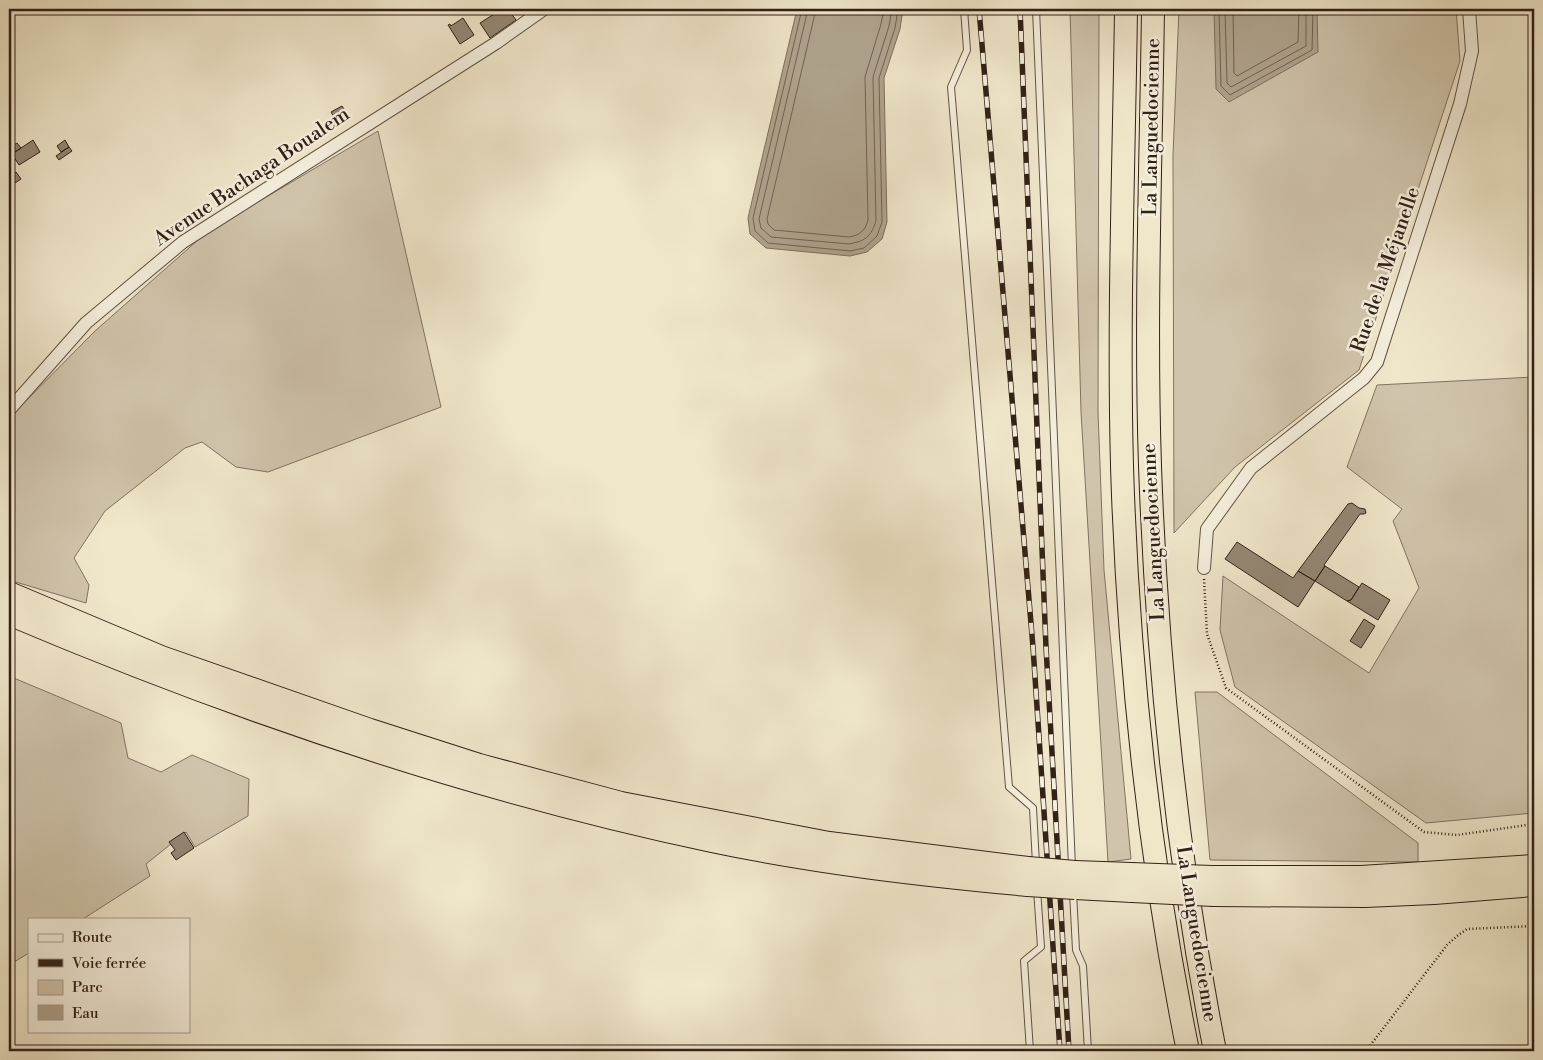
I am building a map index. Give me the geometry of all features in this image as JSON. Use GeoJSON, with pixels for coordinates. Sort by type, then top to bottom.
{"type":"FeatureCollection","features":[{"type":"Feature","properties":{"kind":"highway","name":"La Languedocienne"},"geometry":{"type":"LineString","coordinates":[[1126,9],[1121,390],[1126,550],[1137,697],[1147,790],[1172,965],[1188,1051]]}},
{"type":"Feature","properties":{"kind":"highway","name":"La Languedocienne"},"geometry":{"type":"LineString","coordinates":[[1153,9],[1148,380],[1158,630],[1172,770],[1194,934],[1215,1051]]}},
{"type":"Feature","properties":{"kind":"highway"},"geometry":{"type":"LineString","coordinates":[[9,593],[162,657],[370,730],[479,764],[621,803],[829,843],[1028,876],[1075,880],[1213,886],[1365,896],[1534,885]]}},
{"type":"Feature","properties":{"kind":"highway"},"geometry":{"type":"LineString","coordinates":[[9,614],[162,676],[368,749],[476,782],[622,820],[713,841],[840,863],[945,877],[1028,876]]}},
{"type":"Feature","properties":{"kind":"highway"},"geometry":{"type":"LineString","coordinates":[[1213,886],[1534,866]]}},
{"type":"Feature","properties":{"kind":"street","name":"Avenue Bachaga Boualem"},"geometry":{"type":"LineString","coordinates":[[9,410],[86,323],[183,242],[496,43],[544,9]]}},
{"type":"Feature","properties":{"kind":"street","name":"Rue de la Méjanelle"},"geometry":{"type":"LineString","coordinates":[[1204,568],[1207,529],[1251,468],[1364,378],[1377,362],[1460,104],[1472,51],[1470,9]]}},
{"type":"Feature","properties":{"kind":"lane"},"geometry":{"type":"LineString","coordinates":[[964,9],[967,50],[951,87],[1009,787],[1033,808],[1041,948],[1024,960],[1030,1051]]}},
{"type":"Feature","properties":{"kind":"lane"},"geometry":{"type":"LineString","coordinates":[[1036,9],[1076,950],[1083,966],[1088,1051]]}},
{"type":"Feature","properties":{"kind":"path"},"geometry":{"type":"LineString","coordinates":[[1204,568],[1207,634],[1226,688],[1424,832],[1457,835],[1534,824]]}},
{"type":"Feature","properties":{"kind":"path"},"geometry":{"type":"LineString","coordinates":[[1366,1051],[1457,936],[1467,929],[1534,926]]}},
{"type":"Feature","properties":{"kind":"green space"},"geometry":{"type":"Polygon","coordinates":[[[1070,9],[1099,9],[1098,412],[1104,570],[1131,859],[1108,862],[1081,412],[1070,9]]]}},
{"type":"Feature","properties":{"kind":"green space"},"geometry":{"type":"Polygon","coordinates":[[[1179,9],[1456,9],[1460,61],[1359,370],[1235,467],[1174,533],[1173,155],[1179,9]]]}},
{"type":"Feature","properties":{"kind":"green space"},"geometry":{"type":"Polygon","coordinates":[[[378,131],[441,407],[268,472],[236,467],[202,442],[185,448],[105,511],[74,558],[89,585],[86,603],[9,580],[9,418],[95,331],[207,232],[378,131]]]}},
{"type":"Feature","properties":{"kind":"green space"},"geometry":{"type":"Polygon","coordinates":[[[1534,377],[1534,813],[1426,823],[1235,687],[1220,630],[1223,576],[1369,673],[1419,588],[1393,521],[1402,509],[1347,467],[1377,385],[1534,377]]]}},
{"type":"Feature","properties":{"kind":"green space"},"geometry":{"type":"Polygon","coordinates":[[[9,676],[121,723],[128,758],[161,772],[192,755],[249,779],[248,816],[195,847],[186,832],[146,864],[150,876],[85,918],[28,918],[28,954],[9,965],[9,676]]]}},
{"type":"Feature","properties":{"kind":"green space"},"geometry":{"type":"Polygon","coordinates":[[[1195,692],[1217,692],[1418,843],[1418,862],[1210,860],[1195,692]]]}},
{"type":"Feature","properties":{"kind":"water"},"geometry":{"type":"Polygon","coordinates":[[[797,9],[903,9],[900,29],[884,78],[887,222],[882,239],[867,252],[850,256],[766,248],[750,234],[748,218],[797,9]]]}},
{"type":"Feature","properties":{"kind":"water"},"geometry":{"type":"Polygon","coordinates":[[[1214,9],[1317,9],[1318,52],[1229,102],[1216,89],[1214,9]]]}},
{"type":"Feature","properties":{"kind":"building"},"geometry":{"type":"Polygon","coordinates":[[[502,9],[508,9],[516,20],[490,38],[480,23],[502,9]]]}},
{"type":"Feature","properties":{"kind":"building"},"geometry":{"type":"Polygon","coordinates":[[[463,18],[474,35],[460,44],[448,25],[450,24],[451,26],[463,18]]]}},
{"type":"Feature","properties":{"kind":"building"},"geometry":{"type":"Polygon","coordinates":[[[342,106],[346,112],[335,119],[331,112],[342,106]]]}},
{"type":"Feature","properties":{"kind":"building"},"geometry":{"type":"Polygon","coordinates":[[[33,140],[40,152],[19,165],[12,154],[33,140]]]}},
{"type":"Feature","properties":{"kind":"building"},"geometry":{"type":"Polygon","coordinates":[[[65,140],[69,147],[61,152],[57,146],[65,140]]]}},
{"type":"Feature","properties":{"kind":"building"},"geometry":{"type":"Polygon","coordinates":[[[17,143],[21,148],[12,154],[9,148],[17,143]]]}},
{"type":"Feature","properties":{"kind":"building"},"geometry":{"type":"Polygon","coordinates":[[[69,147],[72,151],[59,160],[56,156],[69,147]]]}},
{"type":"Feature","properties":{"kind":"building"},"geometry":{"type":"Polygon","coordinates":[[[16,172],[21,179],[9,187],[9,177],[16,172]]]}},
{"type":"Feature","properties":{"kind":"building"},"geometry":{"type":"Polygon","coordinates":[[[1352,503],[1359,508],[1365,509],[1366,513],[1360,514],[1315,581],[1298,571],[1348,504],[1352,503]]]}},
{"type":"Feature","properties":{"kind":"building"},"geometry":{"type":"Polygon","coordinates":[[[1237,542],[1293,578],[1298,571],[1315,581],[1298,607],[1225,559],[1237,542]]]}},
{"type":"Feature","properties":{"kind":"building"},"geometry":{"type":"Polygon","coordinates":[[[1325,566],[1359,587],[1351,600],[1347,601],[1315,581],[1325,566]]]}},
{"type":"Feature","properties":{"kind":"building"},"geometry":{"type":"Polygon","coordinates":[[[1362,583],[1390,600],[1378,620],[1347,601],[1351,600],[1362,583]]]}},
{"type":"Feature","properties":{"kind":"building"},"geometry":{"type":"Polygon","coordinates":[[[1364,619],[1375,626],[1361,648],[1350,641],[1364,619]]]}},
{"type":"Feature","properties":{"kind":"building"},"geometry":{"type":"Polygon","coordinates":[[[184,832],[194,848],[176,860],[171,853],[175,850],[169,842],[184,832]]]}},
{"type":"Feature","properties":{"kind":"railway"},"geometry":{"type":"LineString","coordinates":[[979,9],[1033,647],[1060,1051]]}},
{"type":"Feature","properties":{"kind":"railway"},"geometry":{"type":"LineString","coordinates":[[1020,9],[1046,647],[1069,1051]]}}]}
